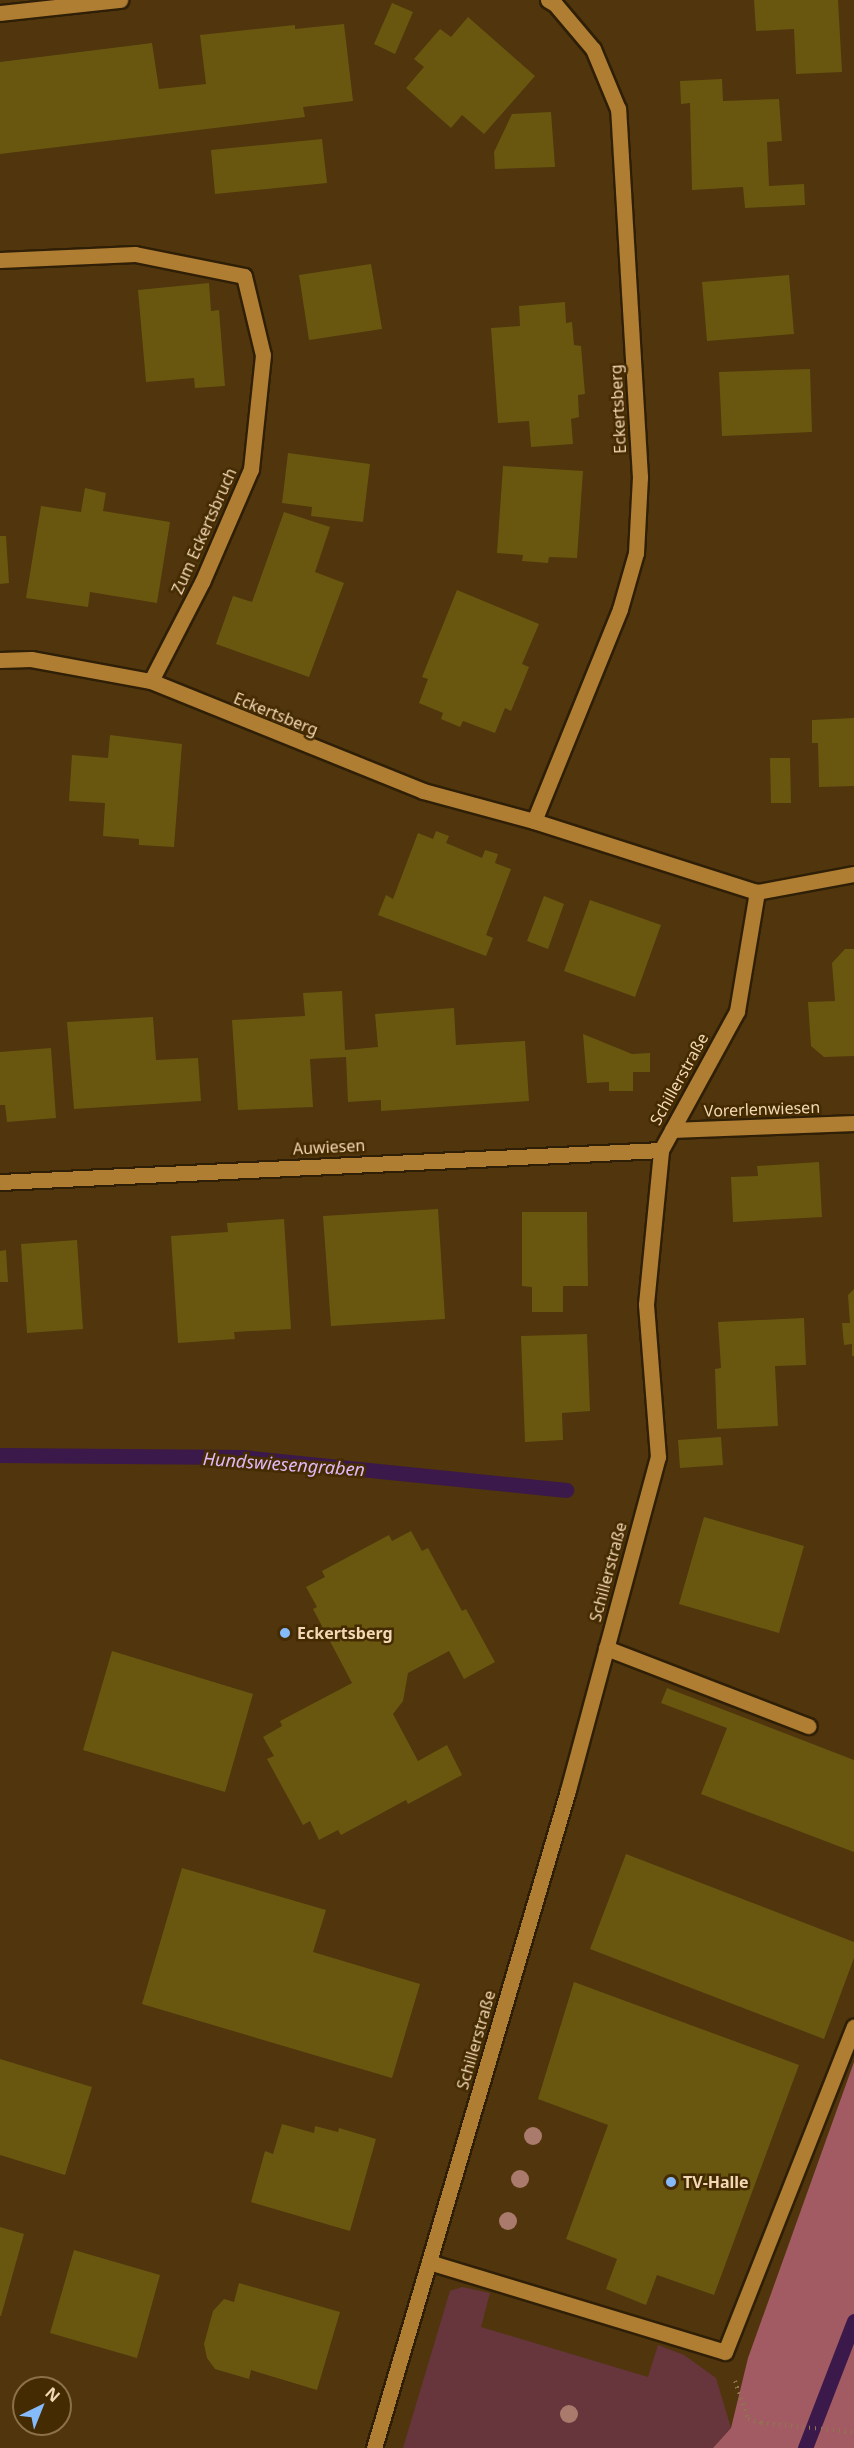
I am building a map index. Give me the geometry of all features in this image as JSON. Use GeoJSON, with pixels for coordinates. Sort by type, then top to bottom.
{"type":"FeatureCollection","features":[{"type":"Feature","properties":{"kind":"street"},"geometry":{"type":"LineString","coordinates":[[0,13],[120,0]]}},
{"type":"Feature","properties":{"kind":"street","name":"Eckertsberg"},"geometry":{"type":"LineString","coordinates":[[534,821],[620,609],[636,553],[640,477],[618,109],[593,49],[555,4],[548,0]]}},
{"type":"Feature","properties":{"kind":"street","name":"Zum Eckertsbruch"},"geometry":{"type":"LineString","coordinates":[[0,260],[135,254],[244,276],[263,356],[251,469],[202,582],[151,681]]}},
{"type":"Feature","properties":{"kind":"street","name":"Eckertsberg"},"geometry":{"type":"LineString","coordinates":[[0,660],[31,660],[151,681],[423,791],[534,821],[757,892],[854,874]]}},
{"type":"Feature","properties":{"kind":"street","name":"Schillerstraße"},"geometry":{"type":"LineString","coordinates":[[374,2448],[564,1802],[658,1457],[646,1304],[661,1150],[737,1011],[757,892]]}},
{"type":"Feature","properties":{"kind":"street","name":"Vorerlenwiesen"},"geometry":{"type":"LineString","coordinates":[[672,1130],[854,1123]]}},
{"type":"Feature","properties":{"kind":"street","name":"Auwiesen"},"geometry":{"type":"LineString","coordinates":[[0,1182],[661,1150]]}},
{"type":"Feature","properties":{"kind":"street"},"geometry":{"type":"LineString","coordinates":[[606,1648],[808,1726]]}},
{"type":"Feature","properties":{"kind":"street"},"geometry":{"type":"LineString","coordinates":[[429,2262],[725,2352],[854,2027]]}},
{"type":"Feature","properties":{"kind":"path"},"geometry":{"type":"LineString","coordinates":[[725,2352],[748,2419],[761,2423],[854,2432]]}},
{"type":"Feature","properties":{"kind":"shaded area"},"geometry":{"type":"Polygon","coordinates":[[[854,2062],[854,2448],[713,2448],[731,2428],[748,2358],[854,2062]]]}},
{"type":"Feature","properties":{"kind":"shaded area"},"geometry":{"type":"Polygon","coordinates":[[[462,2287],[490,2293],[481,2327],[648,2377],[658,2345],[684,2355],[716,2378],[731,2428],[713,2448],[403,2448],[450,2291],[462,2287]]]}},
{"type":"Feature","properties":{"kind":"building"},"geometry":{"type":"Polygon","coordinates":[[[754,0],[838,0],[842,72],[796,74],[794,29],[756,31],[754,0]]]}},
{"type":"Feature","properties":{"kind":"building"},"geometry":{"type":"Polygon","coordinates":[[[392,3],[413,12],[395,54],[374,44],[392,3]]]}},
{"type":"Feature","properties":{"kind":"building"},"geometry":{"type":"Polygon","coordinates":[[[468,17],[535,76],[484,134],[462,115],[451,128],[406,88],[424,67],[414,59],[440,29],[451,37],[468,17]]]}},
{"type":"Feature","properties":{"kind":"building"},"geometry":{"type":"Polygon","coordinates":[[[344,24],[353,101],[303,107],[305,117],[0,154],[0,62],[152,43],[159,89],[206,84],[200,35],[295,25],[295,29],[344,24]]]}},
{"type":"Feature","properties":{"kind":"building"},"geometry":{"type":"Polygon","coordinates":[[[722,79],[723,101],[779,99],[782,141],[767,142],[769,186],[804,184],[805,205],[745,208],[743,187],[692,190],[690,103],[681,104],[680,81],[722,79]]]}},
{"type":"Feature","properties":{"kind":"building"},"geometry":{"type":"Polygon","coordinates":[[[551,112],[555,167],[495,169],[494,152],[512,114],[551,112]]]}},
{"type":"Feature","properties":{"kind":"building"},"geometry":{"type":"Polygon","coordinates":[[[322,139],[327,183],[215,194],[211,150],[322,139]]]}},
{"type":"Feature","properties":{"kind":"building"},"geometry":{"type":"Polygon","coordinates":[[[371,264],[382,329],[309,340],[299,275],[371,264]]]}},
{"type":"Feature","properties":{"kind":"building"},"geometry":{"type":"Polygon","coordinates":[[[789,275],[794,334],[707,341],[702,282],[789,275]]]}},
{"type":"Feature","properties":{"kind":"building"},"geometry":{"type":"Polygon","coordinates":[[[209,283],[211,311],[219,310],[225,386],[195,388],[194,378],[146,382],[138,290],[209,283]]]}},
{"type":"Feature","properties":{"kind":"building"},"geometry":{"type":"Polygon","coordinates":[[[565,302],[566,323],[572,322],[574,345],[581,346],[585,394],[578,395],[579,417],[571,419],[573,444],[531,447],[529,421],[498,423],[491,328],[520,326],[519,306],[565,302]]]}},
{"type":"Feature","properties":{"kind":"building"},"geometry":{"type":"Polygon","coordinates":[[[810,369],[812,432],[722,436],[719,372],[810,369]]]}},
{"type":"Feature","properties":{"kind":"building"},"geometry":{"type":"Polygon","coordinates":[[[288,453],[370,464],[363,522],[311,516],[312,507],[282,503],[288,453]]]}},
{"type":"Feature","properties":{"kind":"building"},"geometry":{"type":"Polygon","coordinates":[[[503,466],[583,471],[577,558],[549,557],[548,563],[522,561],[523,555],[497,553],[503,466]]]}},
{"type":"Feature","properties":{"kind":"building"},"geometry":{"type":"Polygon","coordinates":[[[85,488],[106,493],[103,511],[170,522],[157,603],[90,592],[88,607],[26,598],[41,506],[81,512],[85,488]]]}},
{"type":"Feature","properties":{"kind":"building"},"geometry":{"type":"Polygon","coordinates":[[[284,512],[330,527],[315,572],[344,583],[309,677],[216,644],[233,596],[252,602],[284,512]]]}},
{"type":"Feature","properties":{"kind":"building"},"geometry":{"type":"Polygon","coordinates":[[[0,536],[6,536],[9,583],[0,584],[0,536]]]}},
{"type":"Feature","properties":{"kind":"building"},"geometry":{"type":"Polygon","coordinates":[[[457,590],[539,624],[522,664],[529,667],[521,687],[511,711],[505,708],[495,733],[463,721],[460,727],[441,719],[443,713],[419,703],[428,679],[422,677],[457,590]]]}},
{"type":"Feature","properties":{"kind":"building"},"geometry":{"type":"Polygon","coordinates":[[[854,718],[854,786],[819,787],[818,743],[812,743],[812,720],[854,718]]]}},
{"type":"Feature","properties":{"kind":"building"},"geometry":{"type":"Polygon","coordinates":[[[110,735],[182,744],[174,847],[139,845],[139,839],[103,836],[105,803],[69,801],[72,755],[108,758],[110,735]]]}},
{"type":"Feature","properties":{"kind":"building"},"geometry":{"type":"Polygon","coordinates":[[[770,758],[790,758],[791,803],[771,803],[770,758]]]}},
{"type":"Feature","properties":{"kind":"building"},"geometry":{"type":"Polygon","coordinates":[[[436,831],[449,836],[446,843],[482,858],[485,850],[498,854],[495,863],[511,869],[486,935],[493,938],[486,956],[378,915],[386,895],[393,899],[418,833],[433,839],[436,831]]]}},
{"type":"Feature","properties":{"kind":"building"},"geometry":{"type":"Polygon","coordinates":[[[544,896],[564,904],[548,949],[527,941],[544,896]]]}},
{"type":"Feature","properties":{"kind":"building"},"geometry":{"type":"Polygon","coordinates":[[[590,900],[661,925],[635,997],[564,971],[590,900]]]}},
{"type":"Feature","properties":{"kind":"building"},"geometry":{"type":"Polygon","coordinates":[[[845,949],[854,949],[854,1056],[824,1057],[811,1046],[808,1002],[835,1001],[832,963],[845,949]]]}},
{"type":"Feature","properties":{"kind":"building"},"geometry":{"type":"Polygon","coordinates":[[[342,991],[345,1050],[378,1047],[375,1014],[454,1008],[456,1045],[525,1041],[529,1101],[381,1111],[381,1100],[348,1102],[346,1057],[310,1059],[313,1107],[238,1110],[232,1020],[305,1016],[303,993],[342,991]]]}},
{"type":"Feature","properties":{"kind":"building"},"geometry":{"type":"Polygon","coordinates":[[[153,1017],[156,1060],[198,1058],[201,1101],[74,1109],[67,1022],[153,1017]]]}},
{"type":"Feature","properties":{"kind":"building"},"geometry":{"type":"Polygon","coordinates":[[[583,1034],[632,1054],[650,1053],[650,1072],[633,1072],[633,1091],[609,1091],[609,1082],[587,1083],[583,1034]]]}},
{"type":"Feature","properties":{"kind":"building"},"geometry":{"type":"Polygon","coordinates":[[[51,1048],[56,1118],[7,1122],[5,1105],[0,1105],[0,1052],[51,1048]]]}},
{"type":"Feature","properties":{"kind":"building"},"geometry":{"type":"Polygon","coordinates":[[[819,1162],[822,1217],[733,1222],[731,1177],[758,1176],[757,1166],[819,1162]]]}},
{"type":"Feature","properties":{"kind":"building"},"geometry":{"type":"Polygon","coordinates":[[[438,1209],[445,1319],[331,1326],[323,1216],[438,1209]]]}},
{"type":"Feature","properties":{"kind":"building"},"geometry":{"type":"Polygon","coordinates":[[[522,1212],[587,1212],[588,1286],[563,1286],[563,1312],[532,1312],[532,1287],[522,1286],[522,1212]]]}},
{"type":"Feature","properties":{"kind":"building"},"geometry":{"type":"Polygon","coordinates":[[[284,1219],[291,1329],[234,1332],[235,1339],[178,1343],[171,1236],[228,1232],[227,1223],[284,1219]]]}},
{"type":"Feature","properties":{"kind":"building"},"geometry":{"type":"Polygon","coordinates":[[[77,1240],[83,1329],[27,1333],[21,1244],[77,1240]]]}},
{"type":"Feature","properties":{"kind":"building"},"geometry":{"type":"Polygon","coordinates":[[[6,1250],[8,1282],[0,1282],[0,1251],[6,1250]]]}},
{"type":"Feature","properties":{"kind":"building"},"geometry":{"type":"Polygon","coordinates":[[[854,1289],[854,1356],[852,1356],[852,1344],[844,1345],[842,1323],[850,1323],[848,1295],[854,1289]]]}},
{"type":"Feature","properties":{"kind":"building"},"geometry":{"type":"Polygon","coordinates":[[[804,1318],[806,1365],[775,1366],[778,1426],[717,1429],[715,1369],[721,1368],[718,1322],[804,1318]]]}},
{"type":"Feature","properties":{"kind":"building"},"geometry":{"type":"Polygon","coordinates":[[[587,1334],[590,1411],[562,1413],[563,1440],[525,1442],[521,1336],[587,1334]]]}},
{"type":"Feature","properties":{"kind":"building"},"geometry":{"type":"Polygon","coordinates":[[[721,1437],[723,1465],[680,1468],[678,1440],[721,1437]]]}},
{"type":"Feature","properties":{"kind":"building"},"geometry":{"type":"Polygon","coordinates":[[[704,1517],[804,1546],[779,1633],[679,1604],[704,1517]]]}},
{"type":"Feature","properties":{"kind":"building"},"geometry":{"type":"Polygon","coordinates":[[[411,1531],[422,1551],[428,1548],[462,1611],[466,1609],[495,1662],[464,1679],[449,1651],[408,1673],[403,1701],[393,1714],[418,1761],[447,1745],[462,1775],[408,1804],[406,1800],[341,1835],[338,1830],[319,1840],[310,1821],[303,1825],[267,1759],[274,1756],[263,1737],[282,1726],[280,1721],[352,1683],[313,1609],[317,1607],[306,1587],[325,1577],[322,1571],[389,1535],[392,1541],[411,1531]]]}},
{"type":"Feature","properties":{"kind":"building"},"geometry":{"type":"Polygon","coordinates":[[[112,1651],[253,1694],[225,1792],[83,1750],[112,1651]]]}},
{"type":"Feature","properties":{"kind":"building"},"geometry":{"type":"Polygon","coordinates":[[[667,1688],[854,1760],[854,1852],[701,1794],[727,1728],[661,1703],[667,1688]]]}},
{"type":"Feature","properties":{"kind":"building"},"geometry":{"type":"Polygon","coordinates":[[[626,1854],[854,1942],[854,1958],[824,2039],[590,1949],[626,1854]]]}},
{"type":"Feature","properties":{"kind":"building"},"geometry":{"type":"Polygon","coordinates":[[[182,1868],[326,1910],[313,1952],[420,1984],[392,2078],[142,2004],[182,1868]]]}},
{"type":"Feature","properties":{"kind":"building","name":"TV-Halle"},"geometry":{"type":"Polygon","coordinates":[[[574,1982],[799,2065],[714,2295],[657,2275],[646,2305],[606,2289],[617,2259],[566,2239],[608,2125],[538,2099],[574,1982]]]}},
{"type":"Feature","properties":{"kind":"building"},"geometry":{"type":"Polygon","coordinates":[[[0,2059],[92,2087],[65,2175],[0,2155],[0,2059]]]}},
{"type":"Feature","properties":{"kind":"building"},"geometry":{"type":"Polygon","coordinates":[[[282,2124],[314,2133],[315,2126],[338,2132],[339,2128],[376,2139],[350,2231],[251,2202],[265,2151],[273,2154],[282,2124]]]}},
{"type":"Feature","properties":{"kind":"building"},"geometry":{"type":"Polygon","coordinates":[[[0,2227],[24,2234],[1,2316],[0,2316],[0,2227]]]}},
{"type":"Feature","properties":{"kind":"building"},"geometry":{"type":"Polygon","coordinates":[[[74,2250],[160,2275],[137,2358],[50,2333],[74,2250]]]}},
{"type":"Feature","properties":{"kind":"building"},"geometry":{"type":"Polygon","coordinates":[[[239,2283],[340,2312],[317,2390],[251,2370],[249,2379],[215,2369],[207,2358],[204,2344],[213,2311],[224,2299],[234,2302],[239,2283]]]}},
{"type":"Feature","properties":{"kind":"waterway","name":"Hundswiesengraben"},"geometry":{"type":"LineString","coordinates":[[0,1455],[242,1457],[566,1490]]}},
{"type":"Feature","properties":{"kind":"waterway"},"geometry":{"type":"LineString","coordinates":[[805,2448],[854,2321]]}},
{"type":"Feature","properties":{"kind":"place","name":"Eckertsberg"},"geometry":{"type":"Point","coordinates":[285,1633]}},
{"type":"Feature","properties":{"kind":"place","name":"TV-Halle"},"geometry":{"type":"Point","coordinates":[671,2182]}}]}
